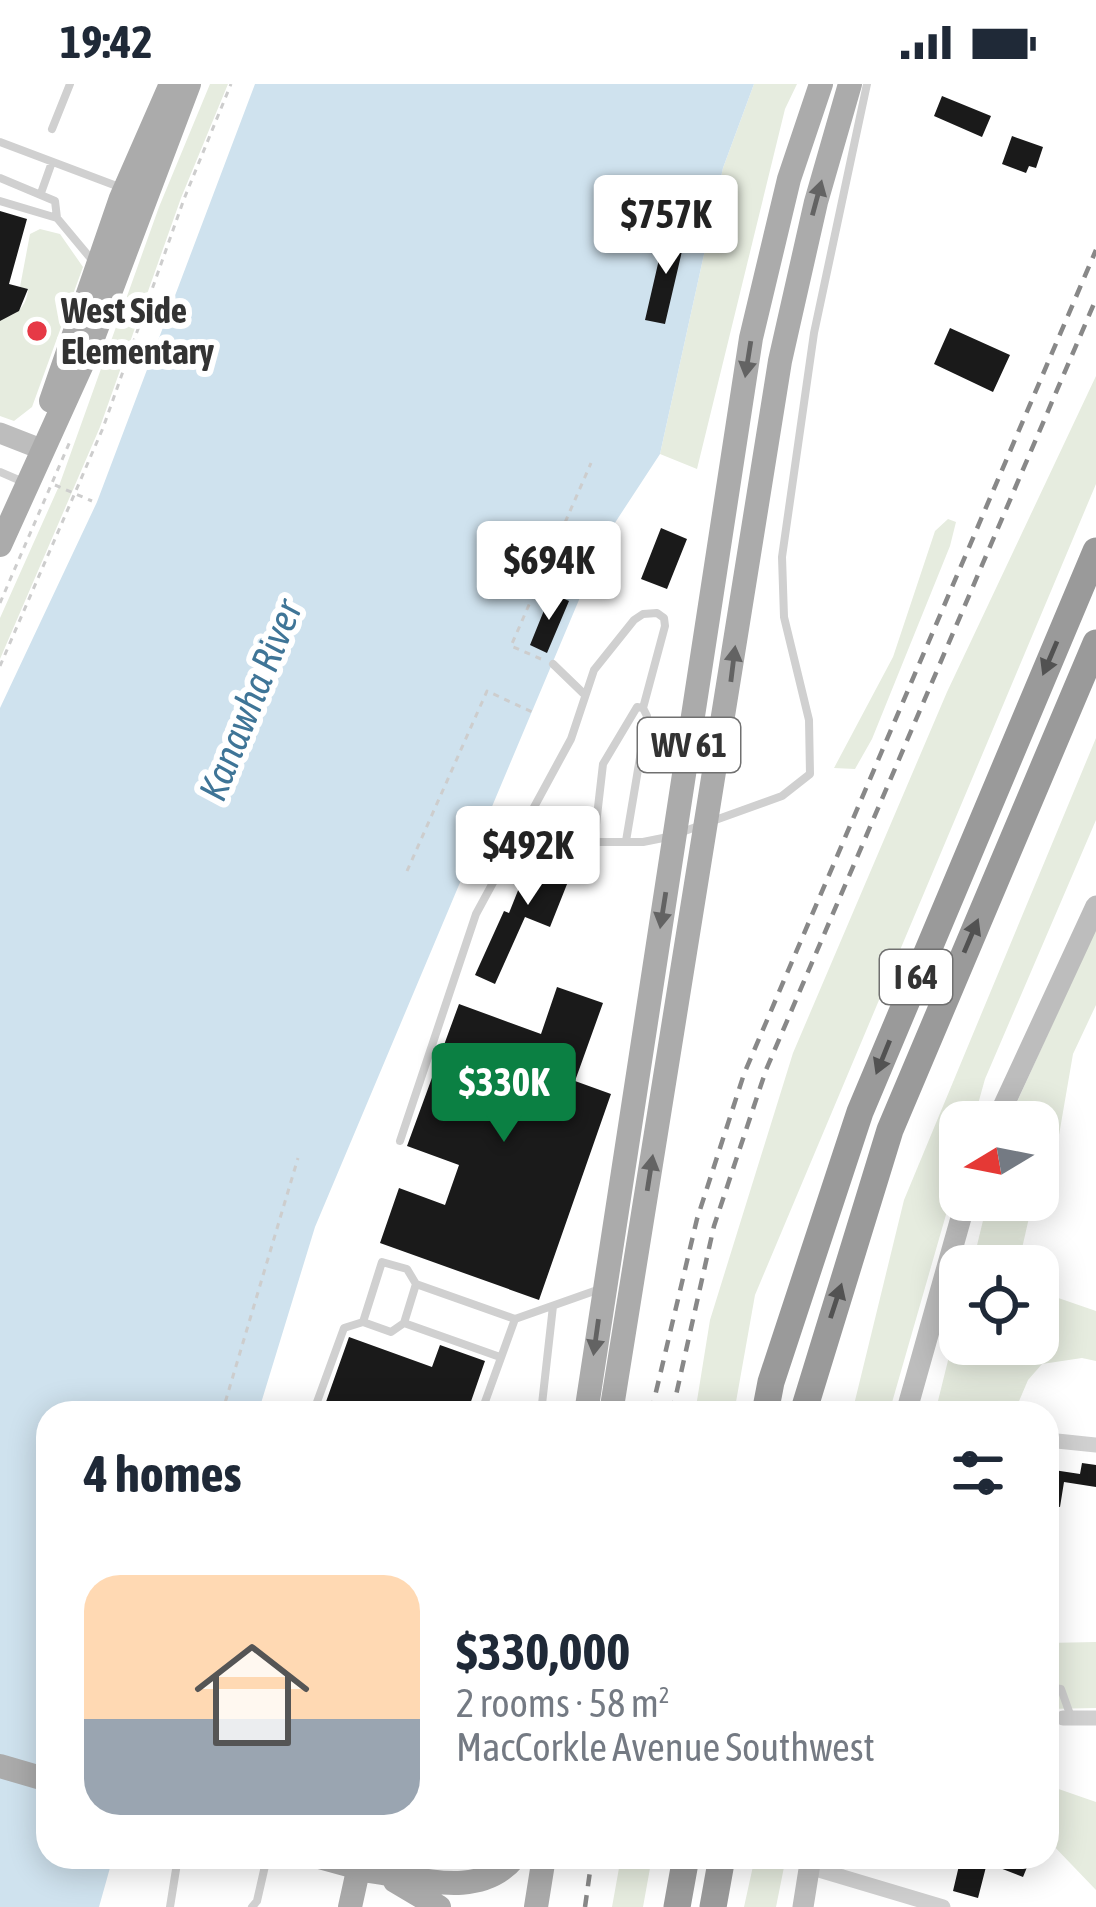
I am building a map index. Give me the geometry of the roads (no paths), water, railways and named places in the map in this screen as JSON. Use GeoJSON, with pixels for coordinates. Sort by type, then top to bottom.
{"type":"FeatureCollection","features":[{"type":"Feature","properties":{"kind":"highway","name":"I 64"},"geometry":{"type":"LineString","coordinates":[[767,1401],[860,1112],[1096,551]]}},
{"type":"Feature","properties":{"kind":"highway","name":"I 64"},"geometry":{"type":"LineString","coordinates":[[807,1401],[890,1130],[1096,643]]}},
{"type":"Feature","properties":{"kind":"highway"},"geometry":{"type":"LineString","coordinates":[[677,1907],[684,1869]]}},
{"type":"Feature","properties":{"kind":"highway"},"geometry":{"type":"LineString","coordinates":[[713,1907],[720,1869]]}},
{"type":"Feature","properties":{"kind":"main road"},"geometry":{"type":"LineString","coordinates":[[40,449],[39,432],[97,266],[171,84]]}},
{"type":"Feature","properties":{"kind":"main road"},"geometry":{"type":"LineString","coordinates":[[0,545],[88,351],[189,84]]}},
{"type":"Feature","properties":{"kind":"main road","name":"WV 61"},"geometry":{"type":"LineString","coordinates":[[611,1401],[616,1289],[675,835],[751,338],[789,179],[821,84]]}},
{"type":"Feature","properties":{"kind":"main road","name":"WV 61"},"geometry":{"type":"LineString","coordinates":[[589,1401],[616,1289],[708,821],[780,362],[816,202],[850,84]]}},
{"type":"Feature","properties":{"kind":"main road"},"geometry":{"type":"LineString","coordinates":[[0,433],[40,449]]}},
{"type":"Feature","properties":{"kind":"main road"},"geometry":{"type":"LineString","coordinates":[[1006,1101],[1096,906]]}},
{"type":"Feature","properties":{"kind":"main road"},"geometry":{"type":"LineString","coordinates":[[909,1401],[960,1221]]}},
{"type":"Feature","properties":{"kind":"main road"},"geometry":{"type":"LineString","coordinates":[[0,1766],[36,1776]]}},
{"type":"Feature","properties":{"kind":"main road"},"geometry":{"type":"LineString","coordinates":[[350,1907],[364,1869]]}},
{"type":"Feature","properties":{"kind":"main road"},"geometry":{"type":"LineString","coordinates":[[376,1869],[434,1899],[503,1869]]}},
{"type":"Feature","properties":{"kind":"main road"},"geometry":{"type":"LineString","coordinates":[[536,1907],[542,1869]]}},
{"type":"Feature","properties":{"kind":"main road"},"geometry":{"type":"LineString","coordinates":[[803,1907],[809,1869]]}},
{"type":"Feature","properties":{"kind":"street"},"geometry":{"type":"LineString","coordinates":[[1059,1442],[1096,1445]]}},
{"type":"Feature","properties":{"kind":"street"},"geometry":{"type":"LineString","coordinates":[[1067,1718],[1096,1718]]}},
{"type":"Feature","properties":{"kind":"street"},"geometry":{"type":"LineString","coordinates":[[831,1869],[944,1907]]}},
{"type":"Feature","properties":{"kind":"lane"},"geometry":{"type":"LineString","coordinates":[[52,129],[70,84]]}},
{"type":"Feature","properties":{"kind":"lane"},"geometry":{"type":"LineString","coordinates":[[643,708],[632,713],[603,764],[594,842],[656,841],[782,796],[810,774],[808,719],[784,616],[782,556],[814,333],[867,84]]}},
{"type":"Feature","properties":{"kind":"lane"},"geometry":{"type":"LineString","coordinates":[[0,142],[125,190]]}},
{"type":"Feature","properties":{"kind":"lane"},"geometry":{"type":"LineString","coordinates":[[41,193],[52,162]]}},
{"type":"Feature","properties":{"kind":"lane"},"geometry":{"type":"LineString","coordinates":[[0,178],[55,201],[57,218],[97,266]]}},
{"type":"Feature","properties":{"kind":"lane"},"geometry":{"type":"LineString","coordinates":[[0,201],[57,218]]}},
{"type":"Feature","properties":{"kind":"lane"},"geometry":{"type":"LineString","coordinates":[[0,472],[27,484]]}},
{"type":"Feature","properties":{"kind":"lane"},"geometry":{"type":"LineString","coordinates":[[400,1141],[476,914],[572,739],[594,670],[634,620],[657,614],[664,618],[665,626],[643,708],[647,716],[626,842]]}},
{"type":"Feature","properties":{"kind":"lane"},"geometry":{"type":"LineString","coordinates":[[553,664],[584,694]]}},
{"type":"Feature","properties":{"kind":"lane"},"geometry":{"type":"LineString","coordinates":[[362,1322],[382,1262],[407,1269],[416,1284],[515,1319],[616,1289]]}},
{"type":"Feature","properties":{"kind":"lane"},"geometry":{"type":"LineString","coordinates":[[317,1401],[344,1328],[362,1322],[391,1332],[404,1323],[416,1284]]}},
{"type":"Feature","properties":{"kind":"lane"},"geometry":{"type":"LineString","coordinates":[[542,1401],[553,1306]]}},
{"type":"Feature","properties":{"kind":"lane"},"geometry":{"type":"LineString","coordinates":[[485,1401],[515,1319]]}},
{"type":"Feature","properties":{"kind":"lane"},"geometry":{"type":"LineString","coordinates":[[404,1323],[500,1357]]}},
{"type":"Feature","properties":{"kind":"lane"},"geometry":{"type":"LineString","coordinates":[[1059,1689],[1065,1694],[1067,1718]]}},
{"type":"Feature","properties":{"kind":"lane"},"geometry":{"type":"LineString","coordinates":[[171,1907],[176,1869]]}},
{"type":"Feature","properties":{"kind":"lane"},"geometry":{"type":"LineString","coordinates":[[252,1907],[263,1869]]}},
{"type":"Feature","properties":{"kind":"water","name":"Kanawha River"},"geometry":{"type":"Polygon","coordinates":[[[255,84],[754,84],[723,168],[660,454],[605,538],[315,1227],[262,1401],[36,1401],[36,1869],[110,1869],[99,1907],[0,1907],[0,708],[97,502],[255,84]]]}},
{"type":"Feature","properties":{"kind":"railway"},"geometry":{"type":"LineString","coordinates":[[654,1401],[697,1219],[744,1074],[1096,250]]}},
{"type":"Feature","properties":{"kind":"railway"},"geometry":{"type":"LineString","coordinates":[[675,1401],[714,1226],[766,1070],[1096,299]]}},
{"type":"Feature","properties":{"kind":"railway"},"geometry":{"type":"LineString","coordinates":[[585,1907],[590,1869]]}},
{"type":"Feature","properties":{"kind":"place","name":"West Side Elementary"},"geometry":{"type":"Point","coordinates":[37,331]}}]}
